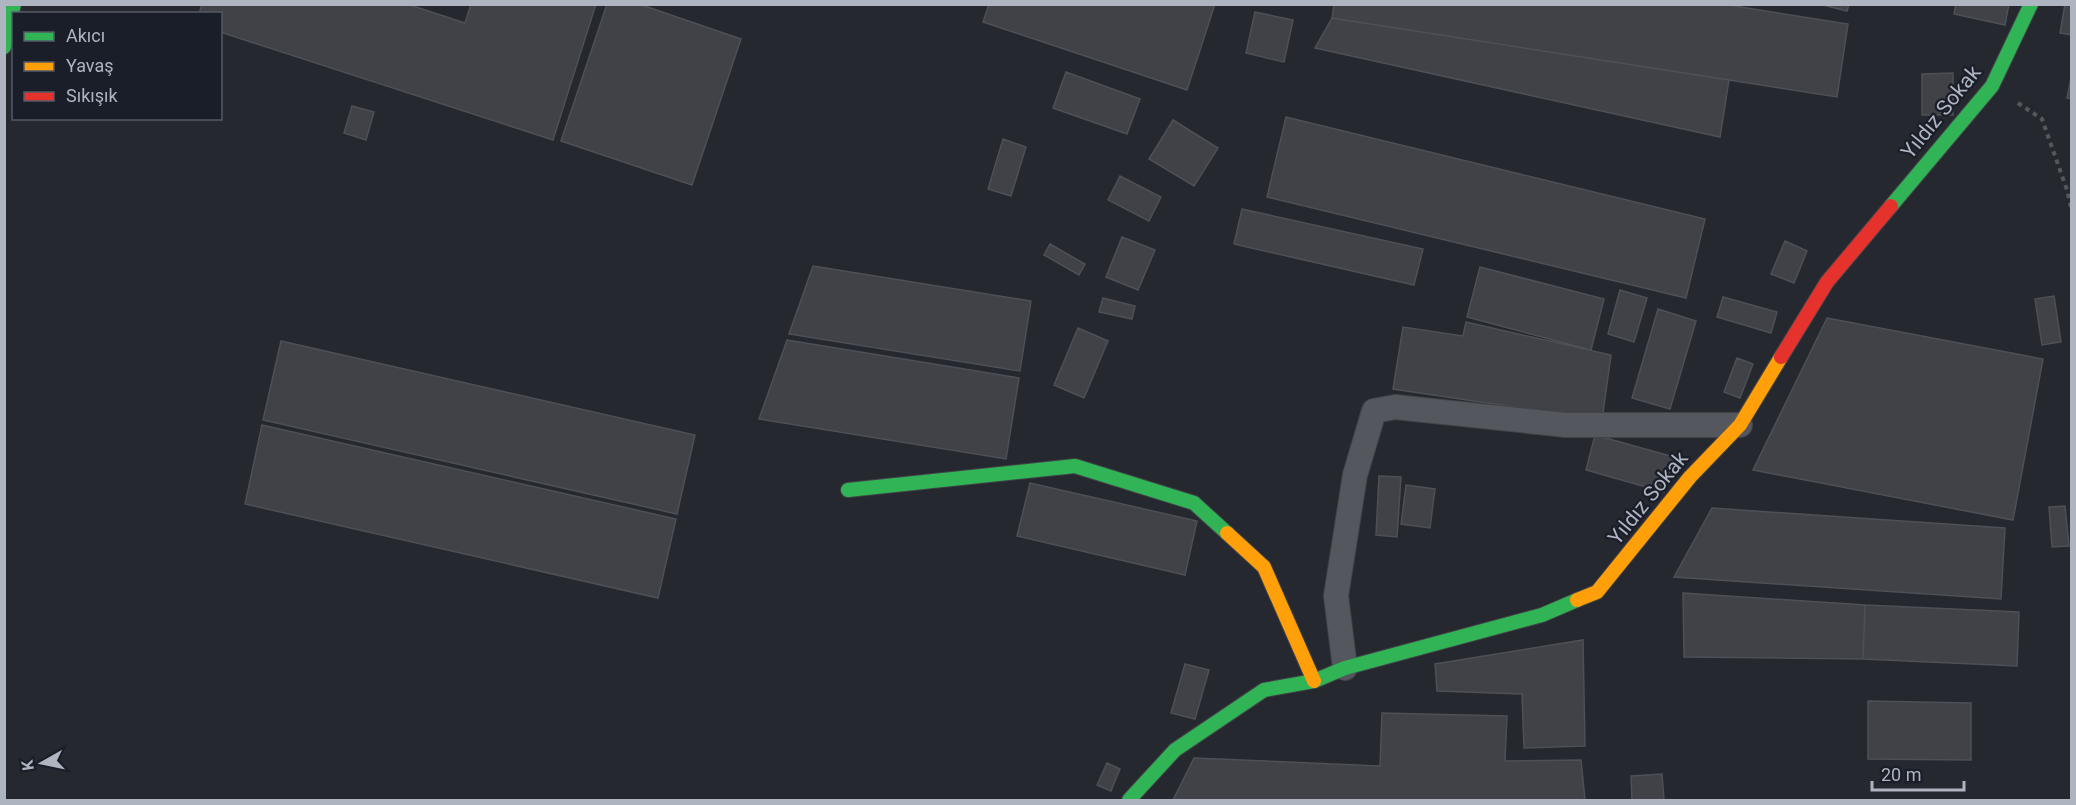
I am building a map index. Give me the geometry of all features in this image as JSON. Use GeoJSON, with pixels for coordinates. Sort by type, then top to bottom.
{"type":"FeatureCollection","features":[{"type":"Feature","properties":{"kind":"street","name":"Yıldız Sokak"},"geometry":{"type":"LineString","coordinates":[[1130,801],[1175,750],[1264,690],[1314,681],[1345,668],[1542,615],[1597,592],[1690,477],[1740,425],[1827,282],[1992,86],[2031,4]]}},
{"type":"Feature","properties":{"kind":"street"},"geometry":{"type":"LineString","coordinates":[[4,47],[12,13]]}},
{"type":"Feature","properties":{"kind":"street"},"geometry":{"type":"LineString","coordinates":[[1345,668],[1336,596],[1355,474],[1374,411],[1395,408],[1566,425],[1740,425]]}},
{"type":"Feature","properties":{"kind":"street"},"geometry":{"type":"LineString","coordinates":[[848,490],[1075,466],[1194,503],[1263,567],[1314,681]]}},
{"type":"Feature","properties":{"kind":"path"},"geometry":{"type":"LineString","coordinates":[[1992,86],[2042,119],[2067,190],[2072,212]]}},
{"type":"Feature","properties":{"kind":"building"},"geometry":{"type":"Polygon","coordinates":[[[202,4],[407,4],[465,23],[471,4],[596,4],[553,140],[222,33],[222,12],[200,12],[202,4]]]}},
{"type":"Feature","properties":{"kind":"building"},"geometry":{"type":"Polygon","coordinates":[[[607,4],[639,4],[741,39],[692,185],[561,141],[607,4]]]}},
{"type":"Feature","properties":{"kind":"building"},"geometry":{"type":"Polygon","coordinates":[[[989,4],[1215,4],[1187,90],[983,22],[989,4]]]}},
{"type":"Feature","properties":{"kind":"building"},"geometry":{"type":"Polygon","coordinates":[[[1334,4],[1722,4],[1848,24],[1837,97],[1332,18],[1334,4]]]}},
{"type":"Feature","properties":{"kind":"building"},"geometry":{"type":"Polygon","coordinates":[[[1819,4],[1849,4],[1847,11],[1819,4]]]}},
{"type":"Feature","properties":{"kind":"building"},"geometry":{"type":"Polygon","coordinates":[[[1956,4],[2009,4],[2005,25],[1954,14],[1956,4]]]}},
{"type":"Feature","properties":{"kind":"building"},"geometry":{"type":"Polygon","coordinates":[[[2065,4],[2072,4],[2072,35],[2060,33],[2065,4]]]}},
{"type":"Feature","properties":{"kind":"building"},"geometry":{"type":"Polygon","coordinates":[[[1255,12],[1293,20],[1284,62],[1246,53],[1255,12]]]}},
{"type":"Feature","properties":{"kind":"building"},"geometry":{"type":"Polygon","coordinates":[[[1332,18],[1729,80],[1720,137],[1315,48],[1332,18]]]}},
{"type":"Feature","properties":{"kind":"building"},"geometry":{"type":"Polygon","coordinates":[[[1066,72],[1140,99],[1127,134],[1053,108],[1066,72]]]}},
{"type":"Feature","properties":{"kind":"building"},"geometry":{"type":"Polygon","coordinates":[[[1953,73],[1953,115],[1922,115],[1922,74],[1953,73]]]}},
{"type":"Feature","properties":{"kind":"building"},"geometry":{"type":"Polygon","coordinates":[[[2072,74],[2072,99],[2067,98],[2072,74]]]}},
{"type":"Feature","properties":{"kind":"building"},"geometry":{"type":"Polygon","coordinates":[[[352,106],[374,112],[366,140],[344,133],[352,106]]]}},
{"type":"Feature","properties":{"kind":"building"},"geometry":{"type":"Polygon","coordinates":[[[1286,117],[1705,219],[1686,298],[1267,197],[1286,117]]]}},
{"type":"Feature","properties":{"kind":"building"},"geometry":{"type":"Polygon","coordinates":[[[1173,120],[1218,148],[1194,186],[1149,159],[1173,120]]]}},
{"type":"Feature","properties":{"kind":"building"},"geometry":{"type":"Polygon","coordinates":[[[1003,139],[1026,147],[1011,196],[988,189],[1003,139]]]}},
{"type":"Feature","properties":{"kind":"building"},"geometry":{"type":"Polygon","coordinates":[[[1120,176],[1161,197],[1149,221],[1108,200],[1120,176]]]}},
{"type":"Feature","properties":{"kind":"building"},"geometry":{"type":"Polygon","coordinates":[[[1242,209],[1423,249],[1414,285],[1234,244],[1242,209]]]}},
{"type":"Feature","properties":{"kind":"building"},"geometry":{"type":"Polygon","coordinates":[[[1122,237],[1155,250],[1138,290],[1106,277],[1122,237]]]}},
{"type":"Feature","properties":{"kind":"building"},"geometry":{"type":"Polygon","coordinates":[[[1785,241],[1807,251],[1794,283],[1771,274],[1785,241]]]}},
{"type":"Feature","properties":{"kind":"building"},"geometry":{"type":"Polygon","coordinates":[[[1050,244],[1085,264],[1079,275],[1044,255],[1050,244]]]}},
{"type":"Feature","properties":{"kind":"building"},"geometry":{"type":"Polygon","coordinates":[[[813,266],[1031,301],[1020,371],[789,334],[813,266]]]}},
{"type":"Feature","properties":{"kind":"building"},"geometry":{"type":"Polygon","coordinates":[[[1480,267],[1604,299],[1591,350],[1467,317],[1480,267]]]}},
{"type":"Feature","properties":{"kind":"building"},"geometry":{"type":"Polygon","coordinates":[[[1620,290],[1647,298],[1634,342],[1608,334],[1620,290]]]}},
{"type":"Feature","properties":{"kind":"building"},"geometry":{"type":"Polygon","coordinates":[[[2054,296],[2061,342],[2042,345],[2035,299],[2054,296]]]}},
{"type":"Feature","properties":{"kind":"building"},"geometry":{"type":"Polygon","coordinates":[[[1723,297],[1777,312],[1771,333],[1717,317],[1723,297]]]}},
{"type":"Feature","properties":{"kind":"building"},"geometry":{"type":"Polygon","coordinates":[[[1103,298],[1135,306],[1132,319],[1099,312],[1103,298]]]}},
{"type":"Feature","properties":{"kind":"building"},"geometry":{"type":"Polygon","coordinates":[[[1658,309],[1696,321],[1670,409],[1632,398],[1658,309]]]}},
{"type":"Feature","properties":{"kind":"building"},"geometry":{"type":"Polygon","coordinates":[[[1827,318],[2043,359],[2013,520],[1753,470],[1827,318]]]}},
{"type":"Feature","properties":{"kind":"building"},"geometry":{"type":"Polygon","coordinates":[[[1466,322],[1611,355],[1602,420],[1393,389],[1403,327],[1463,336],[1466,322]]]}},
{"type":"Feature","properties":{"kind":"building"},"geometry":{"type":"Polygon","coordinates":[[[1078,328],[1108,341],[1084,398],[1054,385],[1078,328]]]}},
{"type":"Feature","properties":{"kind":"building"},"geometry":{"type":"Polygon","coordinates":[[[787,340],[1019,378],[1006,459],[759,419],[787,340]]]}},
{"type":"Feature","properties":{"kind":"building"},"geometry":{"type":"Polygon","coordinates":[[[281,341],[695,435],[677,514],[263,420],[281,341]]]}},
{"type":"Feature","properties":{"kind":"building"},"geometry":{"type":"Polygon","coordinates":[[[1737,358],[1753,364],[1740,398],[1724,392],[1737,358]]]}},
{"type":"Feature","properties":{"kind":"building"},"geometry":{"type":"Polygon","coordinates":[[[262,425],[676,519],[658,598],[245,504],[262,425]]]}},
{"type":"Feature","properties":{"kind":"building"},"geometry":{"type":"Polygon","coordinates":[[[1595,435],[1674,457],[1664,492],[1586,470],[1595,435]]]}},
{"type":"Feature","properties":{"kind":"building"},"geometry":{"type":"Polygon","coordinates":[[[1379,476],[1401,477],[1397,537],[1376,535],[1379,476]]]}},
{"type":"Feature","properties":{"kind":"building"},"geometry":{"type":"Polygon","coordinates":[[[1030,483],[1197,521],[1185,575],[1017,536],[1030,483]]]}},
{"type":"Feature","properties":{"kind":"building"},"geometry":{"type":"Polygon","coordinates":[[[1406,485],[1435,489],[1430,528],[1401,524],[1406,485]]]}},
{"type":"Feature","properties":{"kind":"building"},"geometry":{"type":"Polygon","coordinates":[[[2065,506],[2069,546],[2052,547],[2049,507],[2065,506]]]}},
{"type":"Feature","properties":{"kind":"building"},"geometry":{"type":"Polygon","coordinates":[[[1712,508],[2005,528],[2001,599],[1674,577],[1712,508]]]}},
{"type":"Feature","properties":{"kind":"building"},"geometry":{"type":"Polygon","coordinates":[[[1683,593],[1865,605],[1863,659],[1684,657],[1683,593]]]}},
{"type":"Feature","properties":{"kind":"building"},"geometry":{"type":"Polygon","coordinates":[[[1865,605],[2019,612],[2017,666],[1863,659],[1865,605]]]}},
{"type":"Feature","properties":{"kind":"building"},"geometry":{"type":"Polygon","coordinates":[[[1583,640],[1585,746],[1524,748],[1522,694],[1437,691],[1435,664],[1583,640]]]}},
{"type":"Feature","properties":{"kind":"building"},"geometry":{"type":"Polygon","coordinates":[[[1185,664],[1209,670],[1195,719],[1171,713],[1185,664]]]}},
{"type":"Feature","properties":{"kind":"building"},"geometry":{"type":"Polygon","coordinates":[[[1868,701],[1971,703],[1971,760],[1868,759],[1868,701]]]}},
{"type":"Feature","properties":{"kind":"building"},"geometry":{"type":"Polygon","coordinates":[[[1382,713],[1507,716],[1505,761],[1581,760],[1585,800],[1173,800],[1194,758],[1380,766],[1382,713]]]}},
{"type":"Feature","properties":{"kind":"building"},"geometry":{"type":"Polygon","coordinates":[[[1107,763],[1120,769],[1111,791],[1097,785],[1107,763]]]}},
{"type":"Feature","properties":{"kind":"building"},"geometry":{"type":"Polygon","coordinates":[[[1662,774],[1664,800],[1632,800],[1631,776],[1662,774]]]}},
{"type":"Feature","properties":{"kind":"traffic: fast"},"geometry":{"type":"LineString","coordinates":[[12,12],[14,4]]}},
{"type":"Feature","properties":{"kind":"traffic: fast"},"geometry":{"type":"LineString","coordinates":[[1891,206],[1992,86],[2031,4]]}},
{"type":"Feature","properties":{"kind":"traffic: fast"},"geometry":{"type":"LineString","coordinates":[[4,47],[12,13]]}},
{"type":"Feature","properties":{"kind":"traffic: fast"},"geometry":{"type":"LineString","coordinates":[[848,490],[1075,466],[1194,503],[1227,533]]}},
{"type":"Feature","properties":{"kind":"traffic: fast"},"geometry":{"type":"LineString","coordinates":[[1129,800],[1175,750],[1264,690],[1314,681],[1345,668],[1542,615],[1577,600]]}},
{"type":"Feature","properties":{"kind":"traffic: slow"},"geometry":{"type":"LineString","coordinates":[[1577,600],[1597,592],[1690,477],[1740,425],[1781,357]]}},
{"type":"Feature","properties":{"kind":"traffic: slow"},"geometry":{"type":"LineString","coordinates":[[1227,533],[1264,567],[1314,681]]}},
{"type":"Feature","properties":{"kind":"traffic: jam"},"geometry":{"type":"LineString","coordinates":[[1781,357],[1827,282],[1891,206]]}}]}
